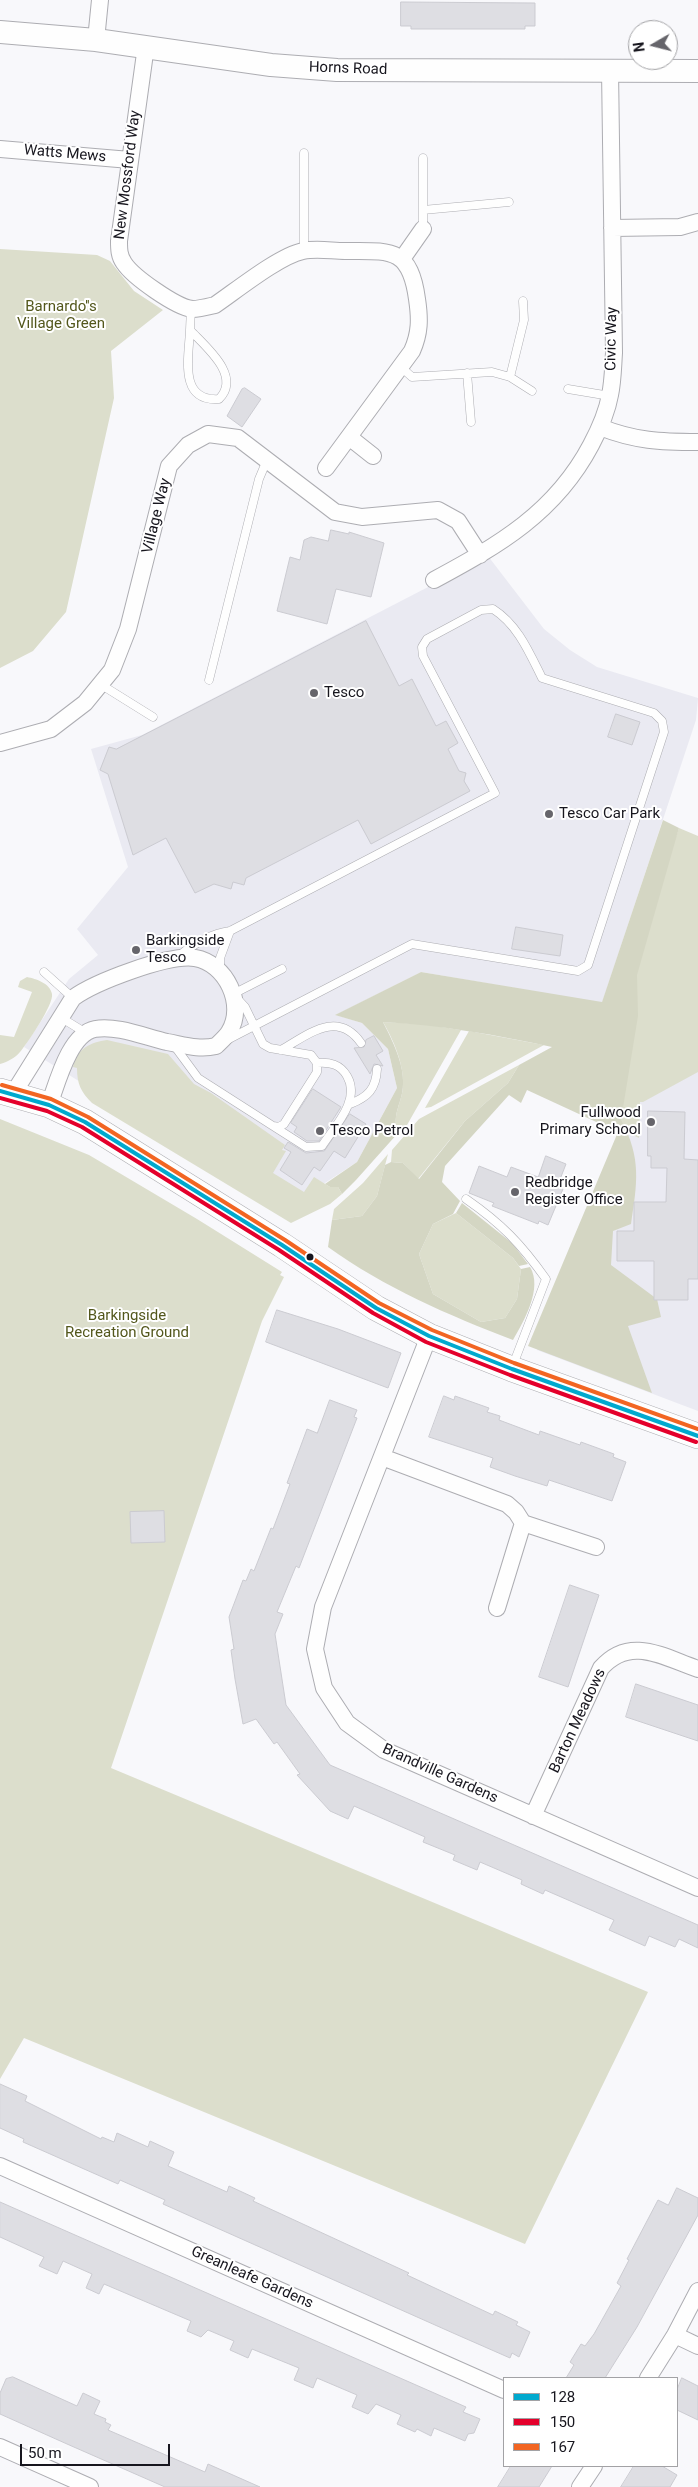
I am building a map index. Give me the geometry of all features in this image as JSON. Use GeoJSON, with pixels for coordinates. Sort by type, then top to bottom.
{"type":"FeatureCollection","features":[{"type":"Feature","properties":{"kind":"main road"},"geometry":{"type":"LineString","coordinates":[[6,1092],[49,1105],[91,1126],[282,1245],[376,1308],[429,1336],[512,1369],[698,1436]]}},
{"type":"Feature","properties":{"kind":"street"},"geometry":{"type":"LineString","coordinates":[[96,40],[100,0]]}},
{"type":"Feature","properties":{"kind":"street","name":"Horns Road"},"geometry":{"type":"LineString","coordinates":[[0,32],[96,40],[270,65],[337,70],[698,71]]}},
{"type":"Feature","properties":{"kind":"street","name":"New Mossford Way"},"geometry":{"type":"LineString","coordinates":[[146,46],[119,241],[119,253],[123,262],[130,270],[175,303],[191,308]]}},
{"type":"Feature","properties":{"kind":"street","name":"Civic Way"},"geometry":{"type":"LineString","coordinates":[[434,580],[480,555],[530,522],[560,491],[580,465],[600,427],[610,396],[614,353],[610,70]]}},
{"type":"Feature","properties":{"kind":"street","name":"Watts Mews"},"geometry":{"type":"LineString","coordinates":[[0,149],[130,160]]}},
{"type":"Feature","properties":{"kind":"street"},"geometry":{"type":"LineString","coordinates":[[612,228],[680,227],[698,222]]}},
{"type":"Feature","properties":{"kind":"street"},"geometry":{"type":"LineString","coordinates":[[402,259],[424,229]]}},
{"type":"Feature","properties":{"kind":"street"},"geometry":{"type":"LineString","coordinates":[[191,308],[202,309],[215,305],[281,261],[304,251],[385,251],[402,259],[410,268],[415,279],[420,322],[418,337],[401,367],[326,468]]}},
{"type":"Feature","properties":{"kind":"street"},"geometry":{"type":"LineString","coordinates":[[600,427],[634,440],[698,442]]}},
{"type":"Feature","properties":{"kind":"street","name":"Village Way"},"geometry":{"type":"LineString","coordinates":[[0,743],[51,729],[85,703],[112,670],[128,629],[170,466],[188,445],[208,434],[238,438],[335,512],[348,516],[438,510],[458,521],[480,555]]}},
{"type":"Feature","properties":{"kind":"street"},"geometry":{"type":"LineString","coordinates":[[349,437],[373,456]]}},
{"type":"Feature","properties":{"kind":"street"},"geometry":{"type":"LineString","coordinates":[[6,1092],[73,998],[88,988],[105,980],[177,958],[194,958],[207,961],[220,969],[233,994],[235,1014],[229,1032],[216,1046],[194,1048],[111,1029],[95,1029],[86,1033],[66,1058],[49,1105]]}},
{"type":"Feature","properties":{"kind":"street","name":"Brandville Gardens"},"geometry":{"type":"LineString","coordinates":[[429,1336],[323,1607],[315,1649],[324,1688],[346,1723],[384,1750],[698,1888]]}},
{"type":"Feature","properties":{"kind":"street"},"geometry":{"type":"LineString","coordinates":[[382,1457],[507,1504],[523,1522],[596,1547]]}},
{"type":"Feature","properties":{"kind":"street"},"geometry":{"type":"LineString","coordinates":[[497,1608],[523,1522]]}},
{"type":"Feature","properties":{"kind":"street","name":"Barton Meadows"},"geometry":{"type":"LineString","coordinates":[[533,1816],[601,1668],[611,1656],[625,1650],[638,1649],[698,1669]]}},
{"type":"Feature","properties":{"kind":"street","name":"Greanleafe Gardens"},"geometry":{"type":"LineString","coordinates":[[0,2166],[503,2390]]}},
{"type":"Feature","properties":{"kind":"street"},"geometry":{"type":"LineString","coordinates":[[649,2377],[675,2335],[698,2291]]}},
{"type":"Feature","properties":{"kind":"street"},"geometry":{"type":"LineString","coordinates":[[675,2335],[698,2346]]}},
{"type":"Feature","properties":{"kind":"street"},"geometry":{"type":"LineString","coordinates":[[0,2447],[74,2484],[90,2487]]}},
{"type":"Feature","properties":{"kind":"street"},"geometry":{"type":"LineString","coordinates":[[580,2487],[593,2467]]}},
{"type":"Feature","properties":{"kind":"lane"},"geometry":{"type":"LineString","coordinates":[[304,153],[304,251]]}},
{"type":"Feature","properties":{"kind":"lane"},"geometry":{"type":"LineString","coordinates":[[423,158],[424,229]]}},
{"type":"Feature","properties":{"kind":"lane"},"geometry":{"type":"LineString","coordinates":[[424,210],[509,202]]}},
{"type":"Feature","properties":{"kind":"lane"},"geometry":{"type":"LineString","coordinates":[[510,377],[524,320],[522,301]]}},
{"type":"Feature","properties":{"kind":"lane"},"geometry":{"type":"LineString","coordinates":[[190,330],[220,363],[228,378],[225,393],[219,399],[208,400],[192,390],[188,376],[190,330],[191,308]]}},
{"type":"Feature","properties":{"kind":"lane"},"geometry":{"type":"LineString","coordinates":[[401,367],[412,377],[492,372],[510,377],[532,391]]}},
{"type":"Feature","properties":{"kind":"lane"},"geometry":{"type":"LineString","coordinates":[[467,374],[471,422]]}},
{"type":"Feature","properties":{"kind":"lane"},"geometry":{"type":"LineString","coordinates":[[568,389],[610,396]]}},
{"type":"Feature","properties":{"kind":"lane"},"geometry":{"type":"LineString","coordinates":[[209,680],[259,479],[267,460]]}},
{"type":"Feature","properties":{"kind":"lane"},"geometry":{"type":"LineString","coordinates":[[177,958],[189,948],[222,932],[230,931],[495,793],[423,656],[422,647],[427,639],[481,610],[493,609],[504,616],[518,632],[542,678],[654,713],[662,721],[664,732],[588,965],[584,969],[578,971],[412,944],[216,1046]]}},
{"type":"Feature","properties":{"kind":"lane"},"geometry":{"type":"LineString","coordinates":[[100,684],[153,717]]}},
{"type":"Feature","properties":{"kind":"lane"},"geometry":{"type":"LineString","coordinates":[[220,969],[220,958],[230,931]]}},
{"type":"Feature","properties":{"kind":"lane"},"geometry":{"type":"LineString","coordinates":[[273,1126],[280,1127],[284,1124],[317,1072],[317,1063],[311,1055],[270,1048],[264,1044],[244,1007],[233,994],[282,969]]}},
{"type":"Feature","properties":{"kind":"lane"},"geometry":{"type":"LineString","coordinates":[[44,972],[73,998]]}},
{"type":"Feature","properties":{"kind":"lane"},"geometry":{"type":"LineString","coordinates":[[60,1016],[86,1033]]}},
{"type":"Feature","properties":{"kind":"lane"},"geometry":{"type":"LineString","coordinates":[[282,1050],[321,1028],[332,1025],[343,1028],[357,1036],[361,1043]]}},
{"type":"Feature","properties":{"kind":"lane"},"geometry":{"type":"LineString","coordinates":[[172,1043],[198,1078],[306,1147],[322,1146],[350,1104],[371,1092],[376,1081],[377,1069]]}},
{"type":"Feature","properties":{"kind":"lane"},"geometry":{"type":"LineString","coordinates":[[317,1063],[329,1062],[343,1069],[352,1084],[350,1104]]}},
{"type":"Feature","properties":{"kind":"lane"},"geometry":{"type":"LineString","coordinates":[[466,1198],[490,1216],[521,1245],[546,1279],[512,1369]]}},
{"type":"Feature","properties":{"kind":"shaded area"},"geometry":{"type":"Polygon","coordinates":[[[488,556],[544,629],[570,650],[597,667],[698,698],[696,720],[602,1003],[421,972],[336,1015],[362,1023],[388,1049],[397,1088],[357,1162],[302,1198],[98,1093],[24,1047],[69,979],[98,955],[77,929],[128,867],[91,749],[142,735],[488,556]]]}},
{"type":"Feature","properties":{"kind":"shaded area","name":"Fullwood Primary School"},"geometry":{"type":"Polygon","coordinates":[[[698,836],[698,1411],[537,1350],[628,1134],[698,836]]]}},
{"type":"Feature","properties":{"kind":"green space","name":"Barnardo''s Village Green"},"geometry":{"type":"Polygon","coordinates":[[[0,249],[97,255],[110,261],[134,291],[163,310],[111,351],[114,398],[66,612],[33,651],[0,668],[0,249]]]}},
{"type":"Feature","properties":{"kind":"green space"},"geometry":{"type":"Polygon","coordinates":[[[663,820],[679,828],[637,975],[638,1016],[621,1120],[628,1134],[635,1159],[635,1196],[631,1224],[613,1231],[611,1265],[657,1299],[661,1317],[628,1326],[652,1393],[528,1346],[618,1132],[527,1090],[521,1103],[509,1095],[445,1166],[442,1182],[460,1201],[453,1214],[433,1224],[419,1254],[433,1294],[481,1322],[505,1318],[517,1299],[521,1269],[530,1267],[533,1275],[533,1294],[527,1314],[513,1340],[465,1321],[394,1288],[328,1247],[332,1220],[362,1216],[377,1196],[385,1165],[391,1162],[403,1163],[419,1179],[465,1121],[508,1083],[519,1065],[552,1047],[468,1031],[426,1025],[383,1022],[402,1068],[402,1091],[396,1120],[398,1133],[342,1194],[338,1187],[330,1187],[325,1184],[357,1162],[397,1088],[388,1049],[362,1023],[335,1015],[421,972],[602,1002],[663,820]]]}},
{"type":"Feature","properties":{"kind":"green space"},"geometry":{"type":"Polygon","coordinates":[[[679,828],[698,836],[698,1072],[640,1102],[639,1138],[580,1111],[679,828]]]}},
{"type":"Feature","properties":{"kind":"green space"},"geometry":{"type":"Polygon","coordinates":[[[27,977],[38,980],[49,987],[52,994],[49,1006],[20,1052],[11,1060],[0,1064],[0,1035],[14,1037],[32,992],[18,987],[20,981],[27,977]]]}},
{"type":"Feature","properties":{"kind":"green space"},"geometry":{"type":"Polygon","coordinates":[[[383,1022],[423,1024],[461,1030],[407,1125],[398,1133],[396,1120],[402,1091],[402,1068],[383,1022]]]}},
{"type":"Feature","properties":{"kind":"green space"},"geometry":{"type":"Polygon","coordinates":[[[469,1031],[544,1045],[431,1107],[425,1108],[469,1031]]]}},
{"type":"Feature","properties":{"kind":"green space"},"geometry":{"type":"Polygon","coordinates":[[[107,1040],[168,1054],[194,1084],[211,1093],[285,1145],[282,1150],[286,1151],[273,1173],[304,1192],[314,1177],[330,1187],[338,1187],[342,1194],[330,1204],[291,1223],[92,1103],[80,1087],[77,1068],[73,1067],[77,1055],[81,1051],[90,1045],[107,1040]]]}},
{"type":"Feature","properties":{"kind":"green space"},"geometry":{"type":"Polygon","coordinates":[[[519,1065],[508,1083],[465,1121],[418,1179],[403,1163],[391,1162],[392,1150],[419,1119],[519,1065]]]}},
{"type":"Feature","properties":{"kind":"green space","name":"Barkingside Recreation Ground"},"geometry":{"type":"Polygon","coordinates":[[[0,1119],[89,1155],[282,1272],[280,1275],[284,1277],[262,1321],[111,1768],[648,1992],[525,2244],[24,2038],[0,2079],[0,1119]]]}},
{"type":"Feature","properties":{"kind":"green space"},"geometry":{"type":"Polygon","coordinates":[[[388,1154],[377,1196],[362,1216],[332,1220],[334,1209],[363,1183],[388,1154]]]}},
{"type":"Feature","properties":{"kind":"green space"},"geometry":{"type":"Polygon","coordinates":[[[462,1203],[512,1243],[528,1264],[519,1266],[513,1258],[456,1213],[462,1203]]]}},
{"type":"Feature","properties":{"kind":"green space"},"geometry":{"type":"Polygon","coordinates":[[[456,1213],[513,1258],[521,1269],[517,1299],[505,1318],[481,1322],[433,1294],[419,1254],[433,1224],[456,1213]]]}},
{"type":"Feature","properties":{"kind":"building"},"geometry":{"type":"Polygon","coordinates":[[[401,2],[535,3],[535,26],[525,26],[525,29],[411,29],[411,26],[401,26],[401,2]]]}},
{"type":"Feature","properties":{"kind":"building"},"geometry":{"type":"Polygon","coordinates":[[[245,388],[261,399],[242,427],[227,416],[242,389],[245,388]]]}},
{"type":"Feature","properties":{"kind":"building"},"geometry":{"type":"Polygon","coordinates":[[[331,530],[349,534],[349,532],[384,543],[371,597],[336,589],[327,624],[277,611],[290,557],[300,560],[304,540],[311,537],[328,541],[331,530]]]}},
{"type":"Feature","properties":{"kind":"building"},"geometry":{"type":"Polygon","coordinates":[[[366,621],[399,686],[412,679],[436,726],[446,721],[458,743],[448,749],[459,771],[466,773],[464,781],[470,791],[371,844],[358,820],[246,878],[244,885],[233,882],[231,889],[214,884],[195,893],[166,838],[133,855],[108,774],[100,770],[109,747],[116,749],[366,621]]]}},
{"type":"Feature","properties":{"kind":"building"},"geometry":{"type":"Polygon","coordinates":[[[616,714],[640,722],[632,745],[608,737],[616,714]]]}},
{"type":"Feature","properties":{"kind":"building"},"geometry":{"type":"Polygon","coordinates":[[[516,927],[563,935],[560,956],[512,949],[516,927]]]}},
{"type":"Feature","properties":{"kind":"building"},"geometry":{"type":"Polygon","coordinates":[[[374,1036],[383,1051],[376,1055],[383,1066],[374,1064],[370,1074],[354,1048],[364,1047],[366,1040],[374,1036]]]}},
{"type":"Feature","properties":{"kind":"building"},"geometry":{"type":"Polygon","coordinates":[[[313,1089],[341,1107],[319,1141],[307,1141],[294,1132],[297,1127],[291,1123],[313,1089]]]}},
{"type":"Feature","properties":{"kind":"building","name":"Fullwood Primary School"},"geometry":{"type":"Polygon","coordinates":[[[648,1111],[685,1112],[684,1159],[698,1160],[698,1279],[688,1279],[688,1300],[654,1300],[654,1261],[617,1261],[617,1231],[634,1231],[634,1202],[666,1202],[667,1168],[651,1168],[651,1156],[648,1156],[648,1111]]]}},
{"type":"Feature","properties":{"kind":"building"},"geometry":{"type":"Polygon","coordinates":[[[350,1114],[366,1124],[345,1158],[334,1151],[320,1171],[314,1167],[302,1185],[280,1170],[291,1152],[284,1148],[288,1142],[306,1153],[324,1151],[350,1114]]]}},
{"type":"Feature","properties":{"kind":"building","name":"Redbridge Register Office"},"geometry":{"type":"Polygon","coordinates":[[[546,1156],[566,1164],[557,1187],[563,1189],[548,1225],[539,1221],[538,1224],[492,1206],[494,1203],[469,1193],[479,1166],[507,1177],[511,1167],[538,1177],[546,1156]]]}},
{"type":"Feature","properties":{"kind":"building"},"geometry":{"type":"Polygon","coordinates":[[[277,1310],[338,1329],[401,1353],[388,1388],[266,1342],[277,1310]]]}},
{"type":"Feature","properties":{"kind":"building"},"geometry":{"type":"Polygon","coordinates":[[[444,1396],[454,1400],[455,1396],[489,1408],[487,1412],[500,1416],[499,1420],[539,1435],[540,1431],[580,1445],[581,1442],[614,1454],[613,1457],[626,1462],[612,1501],[549,1480],[547,1486],[515,1476],[490,1467],[493,1458],[429,1437],[444,1396]]]}},
{"type":"Feature","properties":{"kind":"building"},"geometry":{"type":"Polygon","coordinates":[[[330,1400],[357,1410],[354,1417],[357,1418],[299,1568],[296,1566],[277,1612],[283,1614],[275,1634],[286,1705],[330,1765],[698,1925],[698,1948],[679,1939],[675,1947],[649,1936],[645,1946],[609,1930],[614,1920],[545,1890],[543,1894],[521,1884],[522,1880],[480,1862],[477,1870],[453,1860],[455,1855],[423,1842],[425,1837],[354,1806],[348,1819],[330,1811],[297,1775],[300,1774],[277,1742],[274,1744],[256,1719],[243,1724],[231,1650],[234,1649],[229,1617],[243,1580],[246,1581],[251,1569],[254,1571],[271,1528],[273,1529],[290,1484],[287,1483],[307,1429],[317,1433],[330,1400]]]}},
{"type":"Feature","properties":{"kind":"building"},"geometry":{"type":"Polygon","coordinates":[[[164,1511],[165,1542],[131,1543],[130,1512],[164,1511]]]}},
{"type":"Feature","properties":{"kind":"building"},"geometry":{"type":"Polygon","coordinates":[[[570,1585],[599,1595],[568,1687],[539,1677],[570,1585]]]}},
{"type":"Feature","properties":{"kind":"building"},"geometry":{"type":"Polygon","coordinates":[[[636,1684],[698,1705],[698,1741],[626,1717],[636,1684]]]}},
{"type":"Feature","properties":{"kind":"building"},"geometry":{"type":"Polygon","coordinates":[[[0,2084],[27,2096],[25,2101],[101,2139],[102,2137],[114,2142],[117,2133],[148,2147],[150,2141],[174,2152],[168,2166],[227,2192],[229,2186],[255,2198],[253,2201],[409,2273],[407,2275],[493,2315],[495,2311],[518,2322],[516,2325],[530,2332],[519,2357],[512,2353],[510,2358],[163,2204],[165,2200],[120,2180],[118,2184],[23,2142],[24,2139],[0,2128],[0,2084]]]}},
{"type":"Feature","properties":{"kind":"building"},"geometry":{"type":"Polygon","coordinates":[[[677,2188],[698,2198],[698,2215],[637,2327],[606,2377],[567,2377],[574,2365],[570,2362],[581,2344],[585,2346],[594,2334],[621,2286],[617,2283],[629,2260],[627,2259],[658,2200],[668,2205],[677,2188]]]}},
{"type":"Feature","properties":{"kind":"building"},"geometry":{"type":"Polygon","coordinates":[[[0,2202],[466,2407],[463,2412],[480,2419],[474,2433],[468,2434],[465,2441],[434,2428],[431,2436],[417,2429],[415,2432],[397,2424],[401,2415],[376,2404],[368,2414],[352,2407],[357,2395],[317,2378],[313,2388],[294,2380],[299,2368],[252,2349],[248,2358],[230,2350],[234,2341],[208,2330],[201,2337],[187,2331],[191,2321],[104,2284],[99,2294],[86,2288],[92,2274],[63,2261],[57,2274],[39,2266],[44,2257],[0,2237],[0,2202]]]}},
{"type":"Feature","properties":{"kind":"building"},"geometry":{"type":"Polygon","coordinates":[[[13,2377],[77,2406],[83,2393],[100,2401],[94,2414],[106,2419],[105,2422],[111,2425],[108,2430],[205,2472],[208,2464],[260,2487],[165,2487],[67,2444],[0,2414],[0,2393],[6,2379],[13,2377]]]}},
{"type":"Feature","properties":{"kind":"building"},"geometry":{"type":"Polygon","coordinates":[[[682,2378],[698,2386],[698,2420],[678,2410],[678,2388],[682,2378]]]}},
{"type":"Feature","properties":{"kind":"building"},"geometry":{"type":"Polygon","coordinates":[[[510,2467],[551,2467],[539,2487],[498,2487],[510,2467]]]}},
{"type":"Feature","properties":{"kind":"building"},"geometry":{"type":"Polygon","coordinates":[[[633,2467],[664,2467],[677,2475],[670,2487],[621,2487],[633,2467]]]}},
{"type":"Feature","properties":{"kind":"transit line","name":"167"},"geometry":{"type":"LineString","coordinates":[[2,1085],[51,1099],[88,1117],[285,1240],[379,1303],[432,1330],[514,1363],[698,1429]]}},
{"type":"Feature","properties":{"kind":"transit line","name":"128"},"geometry":{"type":"LineString","coordinates":[[0,1091],[49,1105],[85,1122],[282,1245],[376,1308],[429,1336],[512,1369],[698,1436]]}},
{"type":"Feature","properties":{"kind":"transit line","name":"150"},"geometry":{"type":"LineString","coordinates":[[0,1098],[47,1111],[82,1127],[279,1250],[373,1313],[426,1342],[510,1375],[696,1442]]}},
{"type":"Feature","properties":{"kind":"place","name":"Tesco"},"geometry":{"type":"Point","coordinates":[314,693]}},
{"type":"Feature","properties":{"kind":"place","name":"Tesco Car Park"},"geometry":{"type":"Point","coordinates":[549,814]}},
{"type":"Feature","properties":{"kind":"place","name":"Barkingside Tesco"},"geometry":{"type":"Point","coordinates":[136,950]}},
{"type":"Feature","properties":{"kind":"place","name":"Fullwood Primary School"},"geometry":{"type":"Point","coordinates":[651,1122]}},
{"type":"Feature","properties":{"kind":"place","name":"Tesco Petrol"},"geometry":{"type":"Point","coordinates":[320,1131]}},
{"type":"Feature","properties":{"kind":"place","name":"Redbridge Register Office"},"geometry":{"type":"Point","coordinates":[515,1192]}}]}
